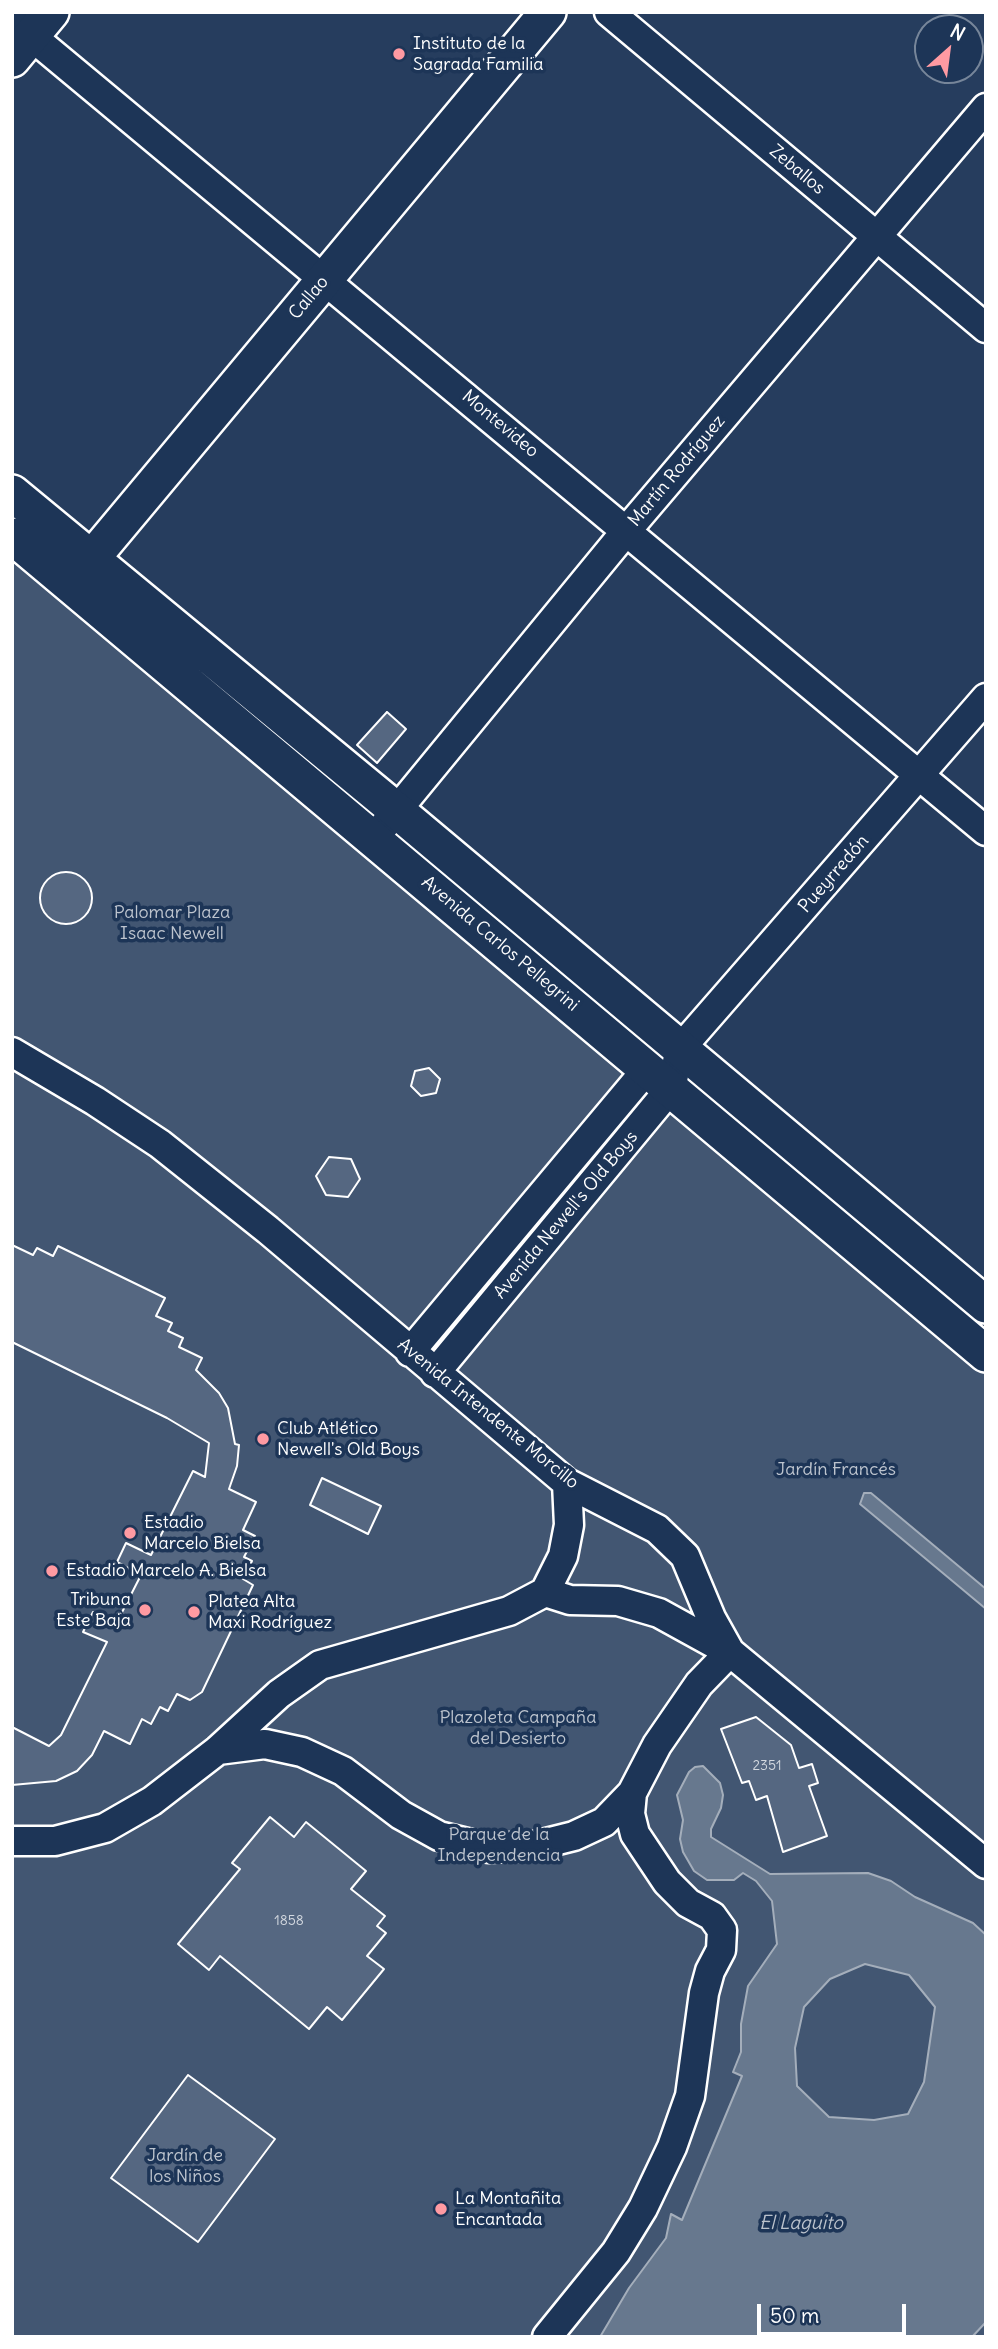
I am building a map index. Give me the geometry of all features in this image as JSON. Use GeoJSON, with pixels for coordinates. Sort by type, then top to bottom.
{"type":"FeatureCollection","features":[{"type":"Feature","properties":{"kind":"main road","name":"Callao"},"geometry":{"type":"LineString","coordinates":[[81,571],[548,12]]}},
{"type":"Feature","properties":{"kind":"main road","name":"Avenida Carlos Pellegrini"},"geometry":{"type":"LineString","coordinates":[[12,493],[81,571],[373,839],[986,1354]]}},
{"type":"Feature","properties":{"kind":"main road","name":"Avenida Carlos Pellegrini"},"geometry":{"type":"LineString","coordinates":[[12,536],[81,571],[396,810],[680,1049],[983,1296]]}},
{"type":"Feature","properties":{"kind":"street","name":"Zeballos"},"geometry":{"type":"LineString","coordinates":[[609,12],[986,328]]}},
{"type":"Feature","properties":{"kind":"street","name":"Montevideo"},"geometry":{"type":"LineString","coordinates":[[27,32],[986,831]]}},
{"type":"Feature","properties":{"kind":"street","name":"Martín Rodríguez"},"geometry":{"type":"LineString","coordinates":[[373,839],[627,530],[986,107]]}},
{"type":"Feature","properties":{"kind":"street","name":"Pueyrredón"},"geometry":{"type":"LineString","coordinates":[[680,1049],[986,698]]}},
{"type":"Feature","properties":{"kind":"street","name":"Avenida Newell's Old Boys"},"geometry":{"type":"LineString","coordinates":[[435,1373],[680,1049]]}},
{"type":"Feature","properties":{"kind":"street","name":"Avenida Intendente Morcillo"},"geometry":{"type":"LineString","coordinates":[[16,1055],[160,1144],[268,1230],[567,1483],[657,1529],[685,1556],[711,1618],[730,1652],[986,1864]]}},
{"type":"Feature","properties":{"kind":"street","name":"Avenida Newell's Old Boys"},"geometry":{"type":"LineString","coordinates":[[410,1352],[659,1078]]}},
{"type":"Feature","properties":{"kind":"street"},"geometry":{"type":"LineString","coordinates":[[952,1326],[983,1296]]}},
{"type":"Feature","properties":{"kind":"street"},"geometry":{"type":"LineString","coordinates":[[12,1841],[55,1841],[105,1828],[152,1801],[218,1750],[279,1694],[320,1665],[486,1619],[509,1611],[545,1592],[563,1556],[569,1525],[567,1483]]}},
{"type":"Feature","properties":{"kind":"street"},"geometry":{"type":"LineString","coordinates":[[218,1750],[265,1744],[302,1752],[343,1771],[401,1815],[439,1836],[488,1848],[534,1846],[574,1836],[604,1822],[632,1793],[657,1745],[699,1684],[730,1652],[690,1627],[659,1613],[618,1601],[570,1600],[545,1592]]}},
{"type":"Feature","properties":{"kind":"street"},"geometry":{"type":"LineString","coordinates":[[547,2337],[617,2252],[643,2208],[672,2147],[690,2096],[707,1982],[721,1950],[722,1930],[712,1916],[688,1903],[667,1882],[635,1834],[630,1814],[632,1793]]}},
{"type":"Feature","properties":{"kind":"green space","name":"Parque de la Independencia"},"geometry":{"type":"Polygon","coordinates":[[[12,493],[986,1305],[986,2337],[12,2337],[12,493]]]}},
{"type":"Feature","properties":{"kind":"water"},"geometry":{"type":"Polygon","coordinates":[[[864,1493],[871,1493],[986,1589],[986,1609],[860,1504],[864,1493]]]}},
{"type":"Feature","properties":{"kind":"water","name":"El Laguito"},"geometry":{"type":"Polygon","coordinates":[[[703,1766],[720,1783],[723,1795],[721,1808],[711,1829],[711,1837],[770,1874],[868,1873],[891,1881],[915,1897],[973,1923],[986,1935],[986,2322],[972,2337],[600,2337],[629,2288],[666,2238],[671,2214],[682,2220],[742,2076],[733,2072],[741,2052],[741,2024],[748,1986],[777,1944],[772,1901],[756,1881],[743,1873],[734,1880],[707,1880],[694,1871],[683,1852],[680,1839],[683,1820],[677,1795],[689,1772],[695,1767],[703,1766]],[[865,1964],[830,1979],[804,2007],[795,2048],[797,2086],[829,2117],[874,2120],[908,2114],[924,2082],[935,2007],[909,1975],[865,1964]]]}},
{"type":"Feature","properties":{"kind":"building"},"geometry":{"type":"Polygon","coordinates":[[[387,712],[406,729],[377,763],[357,745],[387,712]]]}},
{"type":"Feature","properties":{"kind":"building"},"geometry":{"type":"Polygon","coordinates":[[[66,872],[76,874],[84,880],[90,888],[90,908],[84,916],[76,922],[66,924],[56,922],[48,916],[42,908],[40,898],[42,888],[48,880],[56,874],[66,872]]]}},
{"type":"Feature","properties":{"kind":"building"},"geometry":{"type":"Polygon","coordinates":[[[429,1068],[440,1079],[436,1093],[421,1096],[411,1086],[415,1071],[429,1068]]]}},
{"type":"Feature","properties":{"kind":"building"},"geometry":{"type":"Polygon","coordinates":[[[329,1157],[351,1159],[360,1179],[348,1197],[326,1195],[316,1176],[329,1157]]]}},
{"type":"Feature","properties":{"kind":"building"},"geometry":{"type":"Polygon","coordinates":[[[12,1245],[33,1255],[37,1248],[53,1256],[58,1246],[165,1298],[156,1316],[172,1323],[168,1331],[183,1338],[179,1347],[202,1358],[196,1370],[219,1393],[228,1408],[235,1444],[239,1445],[237,1466],[229,1489],[256,1502],[243,1530],[255,1536],[244,1557],[252,1561],[243,1579],[253,1585],[202,1692],[190,1700],[177,1694],[168,1711],[160,1707],[151,1724],[142,1719],[130,1744],[104,1731],[92,1755],[77,1771],[56,1781],[12,1785],[12,1727],[49,1746],[61,1735],[107,1642],[83,1632],[93,1612],[116,1624],[141,1575],[117,1562],[126,1543],[151,1555],[193,1471],[205,1477],[209,1443],[167,1418],[12,1342],[12,1245]]]}},
{"type":"Feature","properties":{"kind":"building"},"geometry":{"type":"Polygon","coordinates":[[[322,1478],[381,1506],[368,1534],[310,1505],[322,1478]]]}},
{"type":"Feature","properties":{"kind":"building"},"geometry":{"type":"Polygon","coordinates":[[[756,1717],[791,1745],[799,1768],[812,1764],[818,1783],[809,1786],[827,1836],[783,1852],[767,1796],[756,1800],[749,1781],[742,1783],[721,1729],[756,1717]]]}},
{"type":"Feature","properties":{"kind":"building"},"geometry":{"type":"Polygon","coordinates":[[[270,1817],[294,1837],[306,1822],[366,1871],[351,1889],[385,1916],[377,1926],[386,1933],[367,1956],[384,1969],[342,2020],[327,2007],[309,2029],[220,1956],[209,1970],[178,1944],[240,1869],[232,1863],[270,1817]]]}},
{"type":"Feature","properties":{"kind":"building"},"geometry":{"type":"Polygon","coordinates":[[[188,2075],[275,2139],[198,2242],[111,2178],[188,2075]]]}},
{"type":"Feature","properties":{"kind":"place","name":"Instituto de la Sagrada Familia"},"geometry":{"type":"Point","coordinates":[399,54]}},
{"type":"Feature","properties":{"kind":"place","name":"Club Atlético Newell's Old Boys"},"geometry":{"type":"Point","coordinates":[263,1439]}},
{"type":"Feature","properties":{"kind":"place","name":"Estadio Marcelo Bielsa"},"geometry":{"type":"Point","coordinates":[130,1533]}},
{"type":"Feature","properties":{"kind":"place","name":"Estadio Marcelo A. Bielsa"},"geometry":{"type":"Point","coordinates":[52,1571]}},
{"type":"Feature","properties":{"kind":"place","name":"Tribuna Este Baja"},"geometry":{"type":"Point","coordinates":[145,1610]}},
{"type":"Feature","properties":{"kind":"place","name":"Platea Alta Maxi Rodríguez"},"geometry":{"type":"Point","coordinates":[194,1612]}},
{"type":"Feature","properties":{"kind":"place","name":"La Montañita Encantada"},"geometry":{"type":"Point","coordinates":[441,2209]}},
{"type":"Feature","properties":{"kind":"park label","name":"Palomar Plaza Isaac Newell"},"geometry":{"type":"Point","coordinates":[172,923]}},
{"type":"Feature","properties":{"kind":"park label","name":"Jardín Francés"},"geometry":{"type":"Point","coordinates":[836,1470]}},
{"type":"Feature","properties":{"kind":"park label","name":"Plazoleta Campaña del Desierto"},"geometry":{"type":"Point","coordinates":[518,1728]}},
{"type":"Feature","properties":{"kind":"park label","name":"Jardín de los Niños"},"geometry":{"type":"Point","coordinates":[185,2166]}}]}
